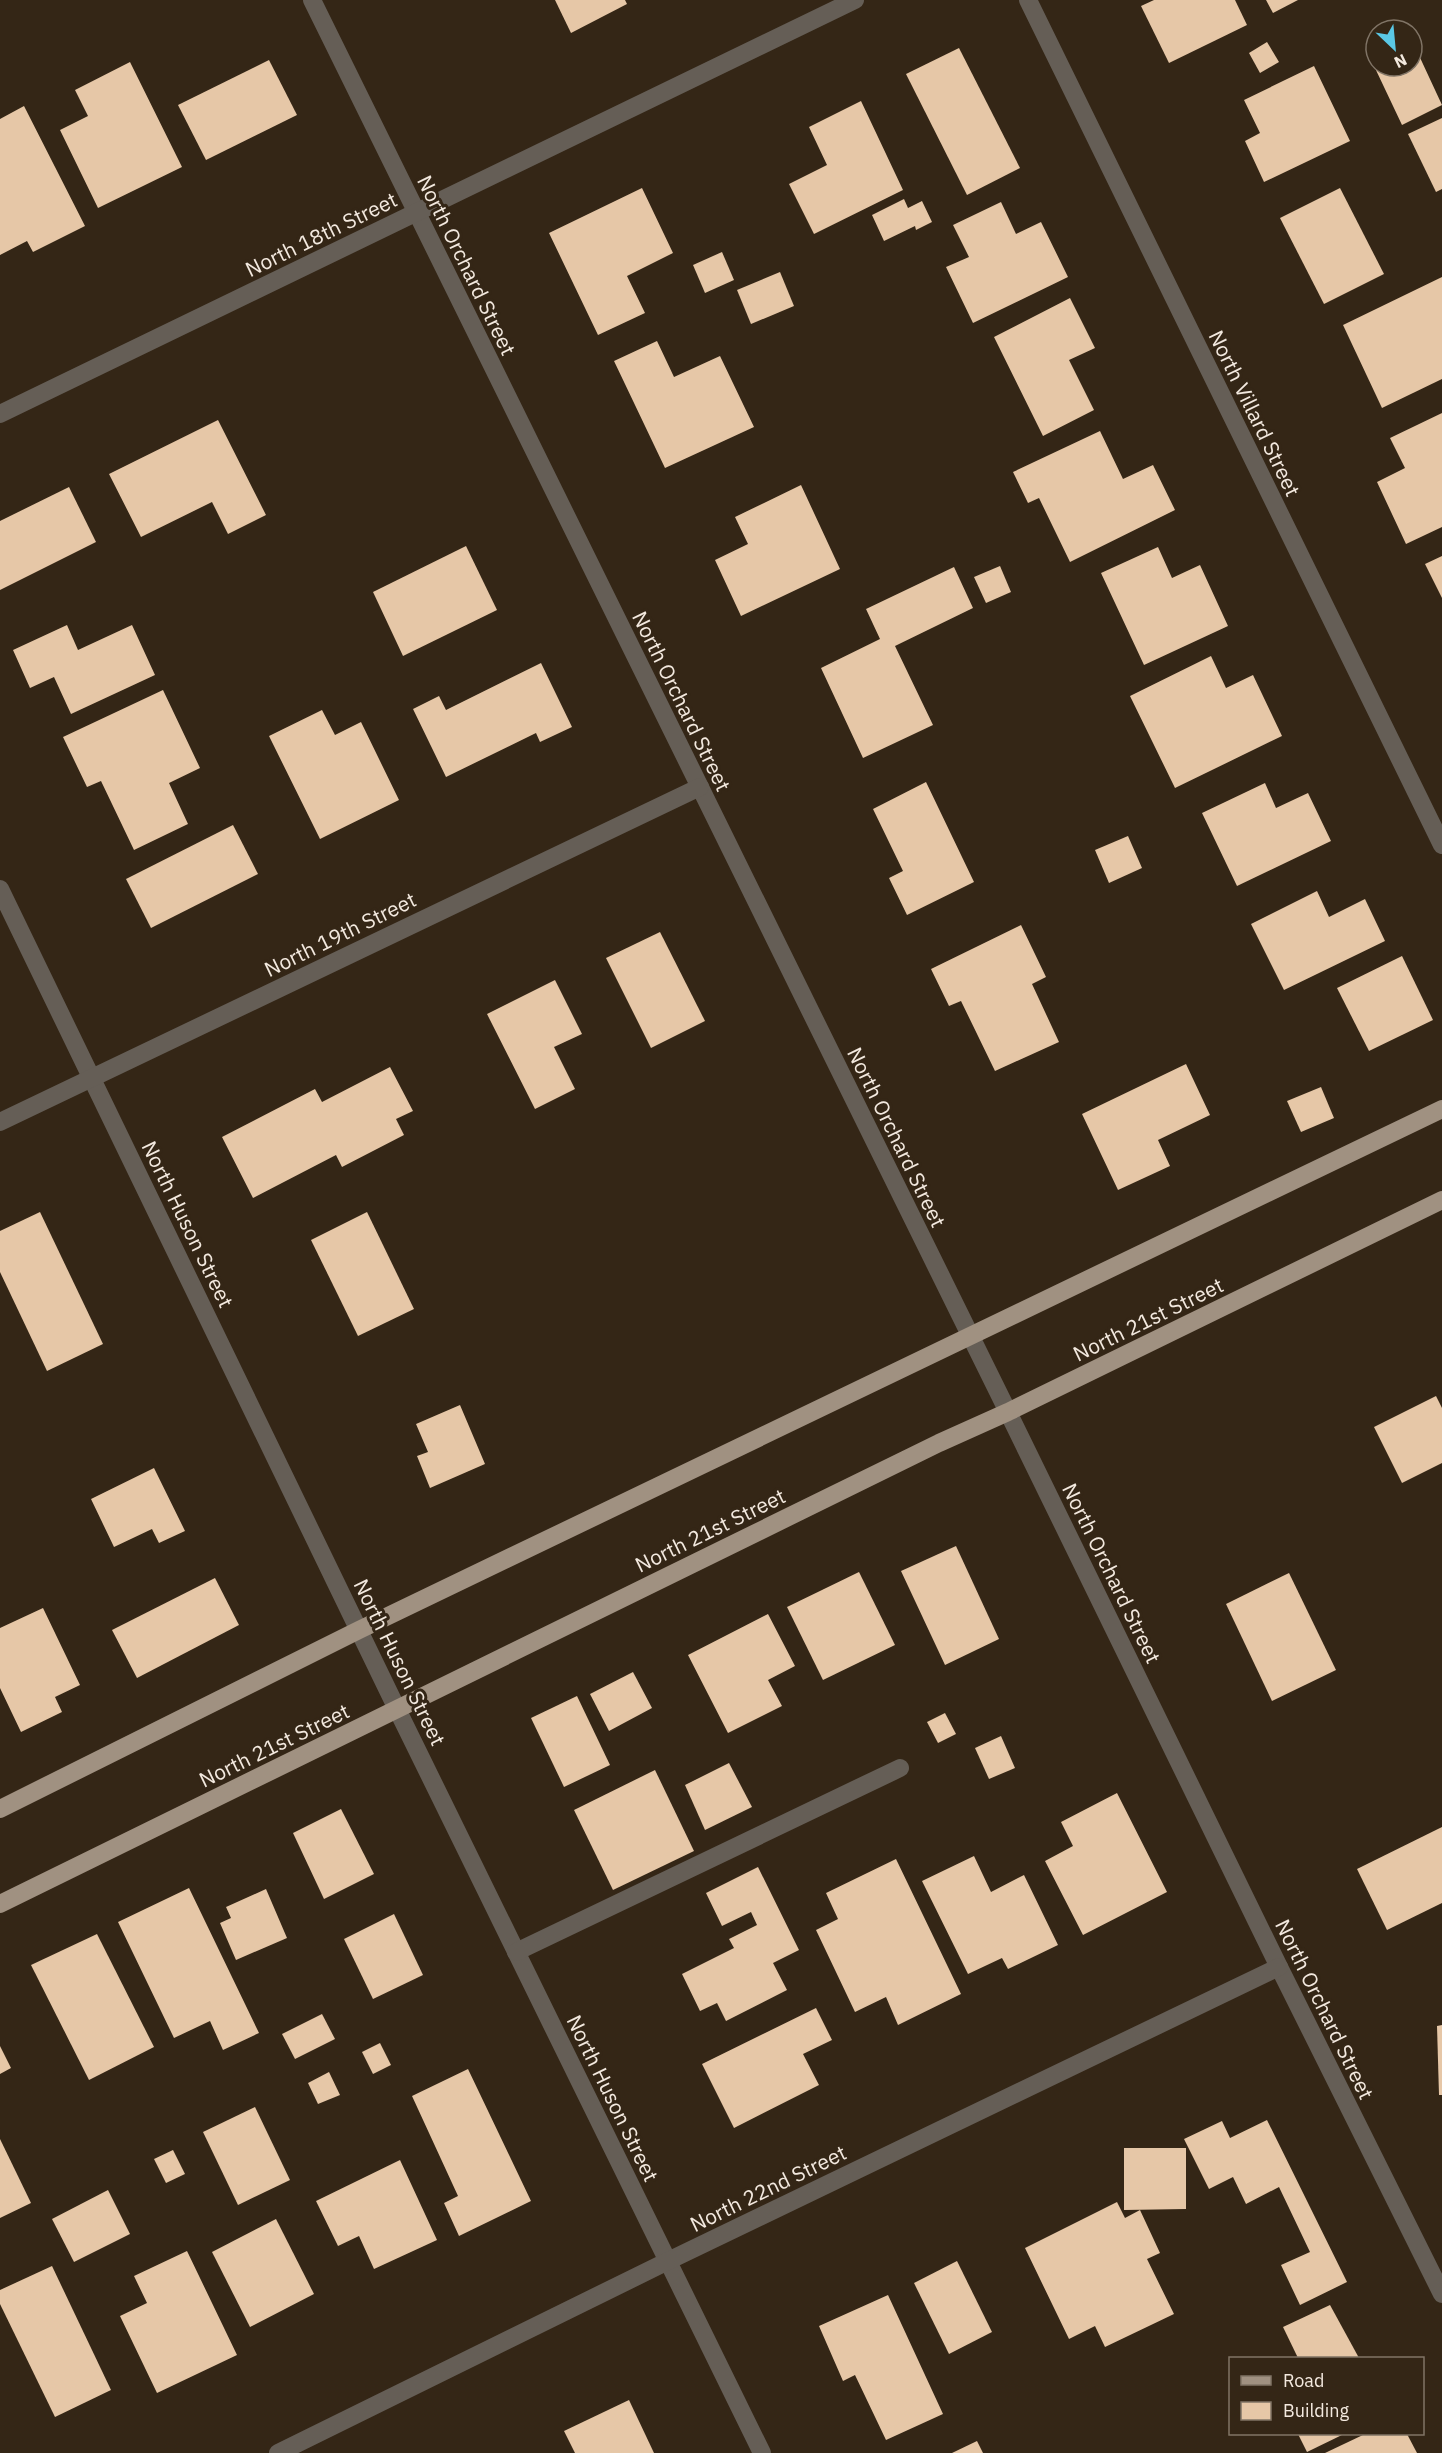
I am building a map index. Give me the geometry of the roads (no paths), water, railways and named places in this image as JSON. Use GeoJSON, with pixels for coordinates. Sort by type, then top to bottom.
{"type":"FeatureCollection","features":[{"type":"Feature","properties":{"kind":"main road"},"geometry":{"type":"LineString","coordinates":[[0,1809],[359,1630],[1442,1109]]}},
{"type":"Feature","properties":{"kind":"main road","name":"North 21st Street"},"geometry":{"type":"LineString","coordinates":[[0,1904],[929,1448],[1008,1412],[1442,1200]]}},
{"type":"Feature","properties":{"kind":"street","name":"North Orchard Street"},"geometry":{"type":"LineString","coordinates":[[312,0],[1442,2294]]}},
{"type":"Feature","properties":{"kind":"street","name":"North 18th Street"},"geometry":{"type":"LineString","coordinates":[[0,414],[855,0]]}},
{"type":"Feature","properties":{"kind":"street","name":"North Villard Street"},"geometry":{"type":"LineString","coordinates":[[1029,0],[1442,845]]}},
{"type":"Feature","properties":{"kind":"street","name":"North 19th Street"},"geometry":{"type":"LineString","coordinates":[[0,1122],[700,787]]}},
{"type":"Feature","properties":{"kind":"street","name":"North Huson Street"},"geometry":{"type":"LineString","coordinates":[[0,889],[397,1709],[762,2453]]}},
{"type":"Feature","properties":{"kind":"street"},"geometry":{"type":"LineString","coordinates":[[516,1952],[900,1768]]}},
{"type":"Feature","properties":{"kind":"street","name":"North 22nd Street"},"geometry":{"type":"LineString","coordinates":[[278,2453],[668,2261],[1279,1967]]}}]}
